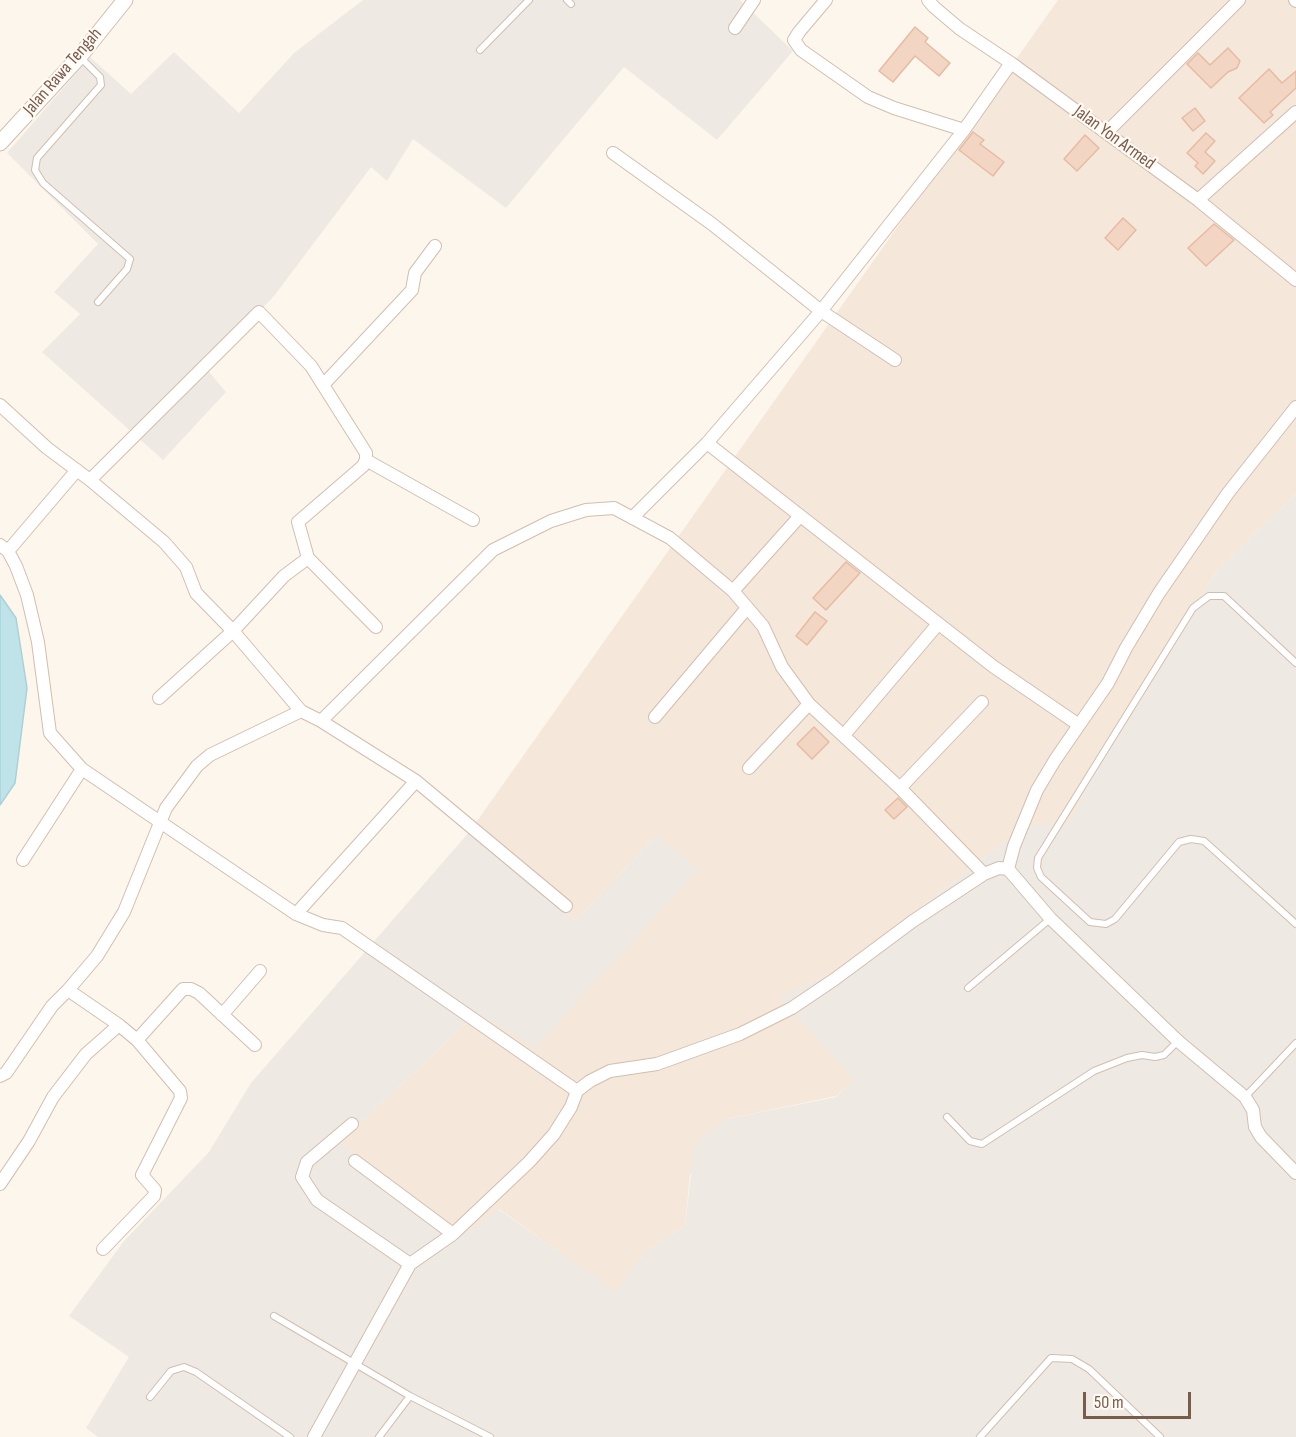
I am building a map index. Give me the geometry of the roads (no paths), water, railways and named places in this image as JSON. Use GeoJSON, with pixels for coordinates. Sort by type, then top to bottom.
{"type":"FeatureCollection","features":[{"type":"Feature","properties":{"kind":"street","name":"Jalan Rawa Tengah"},"geometry":{"type":"LineString","coordinates":[[0,143],[80,56],[125,0]]}},
{"type":"Feature","properties":{"kind":"street"},"geometry":{"type":"LineString","coordinates":[[735,28],[754,0]]}},
{"type":"Feature","properties":{"kind":"street"},"geometry":{"type":"LineString","coordinates":[[826,0],[794,40],[801,50],[868,97],[894,108],[964,130]]}},
{"type":"Feature","properties":{"kind":"street","name":"Jalan Yon Armed"},"geometry":{"type":"LineString","coordinates":[[928,0],[960,29],[1011,63],[1198,200],[1296,280]]}},
{"type":"Feature","properties":{"kind":"street"},"geometry":{"type":"LineString","coordinates":[[1107,132],[1239,0]]}},
{"type":"Feature","properties":{"kind":"street"},"geometry":{"type":"LineString","coordinates":[[633,518],[707,443],[821,311],[964,130],[1011,63]]}},
{"type":"Feature","properties":{"kind":"street"},"geometry":{"type":"LineString","coordinates":[[1198,200],[1296,112]]}},
{"type":"Feature","properties":{"kind":"street"},"geometry":{"type":"LineString","coordinates":[[614,153],[712,224],[821,311],[895,360]]}},
{"type":"Feature","properties":{"kind":"street"},"geometry":{"type":"LineString","coordinates":[[324,384],[412,290],[415,273],[435,246]]}},
{"type":"Feature","properties":{"kind":"street"},"geometry":{"type":"LineString","coordinates":[[90,480],[259,312],[311,366],[366,453],[363,466],[298,522],[308,558],[376,627]]}},
{"type":"Feature","properties":{"kind":"street"},"geometry":{"type":"LineString","coordinates":[[0,405],[47,448],[90,480],[164,542],[186,567],[196,593],[301,711],[321,721],[416,782],[566,906]]}},
{"type":"Feature","properties":{"kind":"street"},"geometry":{"type":"LineString","coordinates":[[1008,869],[1014,846],[1037,790],[1108,682],[1159,593],[1228,493],[1296,407]]}},
{"type":"Feature","properties":{"kind":"street"},"geometry":{"type":"LineString","coordinates":[[707,443],[938,624],[1079,725]]}},
{"type":"Feature","properties":{"kind":"street"},"geometry":{"type":"LineString","coordinates":[[366,460],[473,520]]}},
{"type":"Feature","properties":{"kind":"street"},"geometry":{"type":"LineString","coordinates":[[76,470],[4,548],[16,566],[27,595],[38,642],[50,733],[82,769],[296,914],[323,926],[342,928],[578,1091]]}},
{"type":"Feature","properties":{"kind":"street"},"geometry":{"type":"LineString","coordinates":[[321,721],[493,550],[551,521],[586,510],[614,508],[670,538],[733,591],[763,626],[783,667],[809,705],[900,788],[984,874]]}},
{"type":"Feature","properties":{"kind":"street"},"geometry":{"type":"LineString","coordinates":[[733,591],[800,516]]}},
{"type":"Feature","properties":{"kind":"street"},"geometry":{"type":"LineString","coordinates":[[159,698],[232,632],[284,576],[308,558]]}},
{"type":"Feature","properties":{"kind":"street"},"geometry":{"type":"LineString","coordinates":[[655,717],[747,608]]}},
{"type":"Feature","properties":{"kind":"street"},"geometry":{"type":"LineString","coordinates":[[844,735],[938,624]]}},
{"type":"Feature","properties":{"kind":"street"},"geometry":{"type":"LineString","coordinates":[[900,788],[982,702]]}},
{"type":"Feature","properties":{"kind":"street"},"geometry":{"type":"LineString","coordinates":[[749,768],[809,705]]}},
{"type":"Feature","properties":{"kind":"street"},"geometry":{"type":"LineString","coordinates":[[0,1076],[6,1074],[52,1006],[97,956],[124,912],[166,808],[197,766],[210,755],[301,711]]}},
{"type":"Feature","properties":{"kind":"street"},"geometry":{"type":"LineString","coordinates":[[23,860],[82,769]]}},
{"type":"Feature","properties":{"kind":"street"},"geometry":{"type":"LineString","coordinates":[[296,914],[416,782]]}},
{"type":"Feature","properties":{"kind":"street"},"geometry":{"type":"LineString","coordinates":[[314,1437],[410,1264],[453,1234],[542,1148],[554,1134],[578,1091],[590,1081],[610,1071],[657,1064],[740,1034],[792,1008],[913,921],[984,874],[999,868],[1008,869],[1050,918],[1178,1041],[1245,1097],[1253,1110],[1255,1126],[1261,1137],[1296,1173]]}},
{"type":"Feature","properties":{"kind":"street"},"geometry":{"type":"LineString","coordinates":[[222,1014],[260,971]]}},
{"type":"Feature","properties":{"kind":"street"},"geometry":{"type":"LineString","coordinates":[[137,1040],[183,989],[191,989],[199,993],[255,1045]]}},
{"type":"Feature","properties":{"kind":"street"},"geometry":{"type":"LineString","coordinates":[[68,990],[137,1040],[180,1091],[181,1098],[142,1175],[155,1190],[154,1196],[103,1248]]}},
{"type":"Feature","properties":{"kind":"street"},"geometry":{"type":"LineString","coordinates":[[0,1184],[53,1097],[86,1054],[119,1025]]}},
{"type":"Feature","properties":{"kind":"street"},"geometry":{"type":"LineString","coordinates":[[352,1124],[307,1162],[302,1177],[317,1200],[410,1264]]}},
{"type":"Feature","properties":{"kind":"street"},"geometry":{"type":"LineString","coordinates":[[355,1161],[453,1234]]}},
{"type":"Feature","properties":{"kind":"lane"},"geometry":{"type":"LineString","coordinates":[[480,50],[529,0]]}},
{"type":"Feature","properties":{"kind":"lane"},"geometry":{"type":"LineString","coordinates":[[80,56],[100,77],[101,85],[37,158],[35,170],[43,183],[130,258],[127,269],[98,302]]}},
{"type":"Feature","properties":{"kind":"lane"},"geometry":{"type":"LineString","coordinates":[[1296,663],[1224,596],[1209,596],[1193,608],[1038,858],[1037,868],[1041,877],[1090,922],[1106,924],[1116,919],[1179,842],[1191,838],[1204,841],[1296,924]]}},
{"type":"Feature","properties":{"kind":"lane"},"geometry":{"type":"LineString","coordinates":[[968,987],[1050,918]]}},
{"type":"Feature","properties":{"kind":"lane"},"geometry":{"type":"LineString","coordinates":[[947,1117],[970,1142],[982,1144],[1094,1071],[1127,1058],[1164,1055],[1178,1041]]}},
{"type":"Feature","properties":{"kind":"lane"},"geometry":{"type":"LineString","coordinates":[[1245,1097],[1296,1043]]}},
{"type":"Feature","properties":{"kind":"lane"},"geometry":{"type":"LineString","coordinates":[[274,1316],[410,1395],[490,1437]]}},
{"type":"Feature","properties":{"kind":"lane"},"geometry":{"type":"LineString","coordinates":[[981,1437],[1051,1358],[1072,1359],[1089,1369],[1160,1437]]}},
{"type":"Feature","properties":{"kind":"lane"},"geometry":{"type":"LineString","coordinates":[[150,1397],[171,1371],[184,1366],[290,1437]]}},
{"type":"Feature","properties":{"kind":"lane"},"geometry":{"type":"LineString","coordinates":[[379,1437],[410,1395]]}},
{"type":"Feature","properties":{"kind":"water"},"geometry":{"type":"Polygon","coordinates":[[[0,595],[16,618],[27,688],[15,783],[0,805],[0,595]]]}}]}
